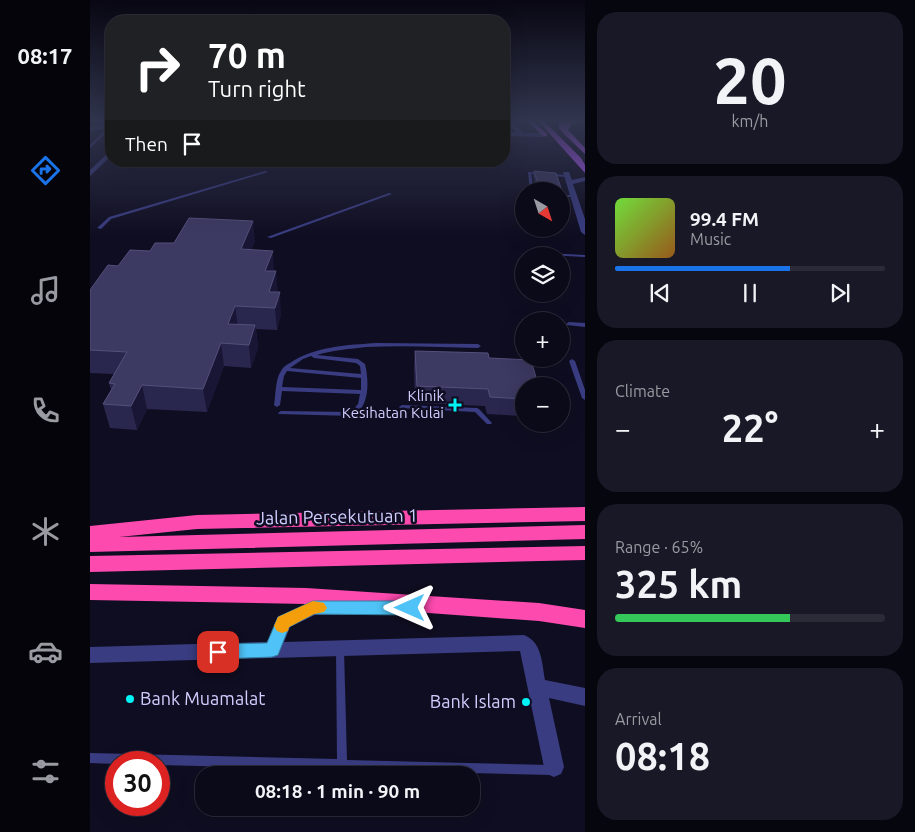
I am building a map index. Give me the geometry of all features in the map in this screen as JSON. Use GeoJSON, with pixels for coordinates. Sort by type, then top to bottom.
{"type":"FeatureCollection","features":[{"type":"Feature","properties":{"kind":"highway"},"geometry":{"type":"LineString","coordinates":[[90,533],[197,522],[585,514]]}},
{"type":"Feature","properties":{"kind":"highway","name":"Jalan Persekutuan 1"},"geometry":{"type":"LineString","coordinates":[[90,545],[585,532]]}},
{"type":"Feature","properties":{"kind":"highway"},"geometry":{"type":"LineString","coordinates":[[90,564],[585,553]]}},
{"type":"Feature","properties":{"kind":"highway"},"geometry":{"type":"LineString","coordinates":[[90,592],[306,596],[539,612],[585,619]]}},
{"type":"Feature","properties":{"kind":"main road"},"geometry":{"type":"LineString","coordinates":[[577,159],[585,171]]}},
{"type":"Feature","properties":{"kind":"street"},"geometry":{"type":"LineString","coordinates":[[90,160],[104,160]]}},
{"type":"Feature","properties":{"kind":"street"},"geometry":{"type":"LineString","coordinates":[[90,173],[104,160]]}},
{"type":"Feature","properties":{"kind":"street"},"geometry":{"type":"LineString","coordinates":[[585,180],[567,178],[585,232]]}},
{"type":"Feature","properties":{"kind":"street"},"geometry":{"type":"LineString","coordinates":[[574,199],[585,203]]}},
{"type":"Feature","properties":{"kind":"street"},"geometry":{"type":"LineString","coordinates":[[272,650],[284,622],[313,608],[468,608]]}},
{"type":"Feature","properties":{"kind":"street"},"geometry":{"type":"LineString","coordinates":[[90,655],[524,643],[530,649],[554,767]]}},
{"type":"Feature","properties":{"kind":"street"},"geometry":{"type":"LineString","coordinates":[[538,687],[585,697]]}},
{"type":"Feature","properties":{"kind":"lane"},"geometry":{"type":"LineString","coordinates":[[99,228],[110,218],[266,172]]}},
{"type":"Feature","properties":{"kind":"lane"},"geometry":{"type":"LineString","coordinates":[[530,182],[529,173],[567,178]]}},
{"type":"Feature","properties":{"kind":"lane"},"geometry":{"type":"LineString","coordinates":[[268,236],[390,194]]}},
{"type":"Feature","properties":{"kind":"lane"},"geometry":{"type":"LineString","coordinates":[[570,198],[574,199]]}},
{"type":"Feature","properties":{"kind":"lane"},"geometry":{"type":"LineString","coordinates":[[570,255],[585,256]]}},
{"type":"Feature","properties":{"kind":"lane"},"geometry":{"type":"LineString","coordinates":[[570,324],[585,325]]}},
{"type":"Feature","properties":{"kind":"lane"},"geometry":{"type":"LineString","coordinates":[[277,405],[285,368],[310,355],[370,344],[478,346]]}},
{"type":"Feature","properties":{"kind":"lane"},"geometry":{"type":"LineString","coordinates":[[281,413],[353,414],[358,410],[364,392],[363,365],[358,361],[310,355]]}},
{"type":"Feature","properties":{"kind":"lane"},"geometry":{"type":"LineString","coordinates":[[572,362],[585,398]]}},
{"type":"Feature","properties":{"kind":"lane"},"geometry":{"type":"LineString","coordinates":[[285,368],[364,376]]}},
{"type":"Feature","properties":{"kind":"lane"},"geometry":{"type":"LineString","coordinates":[[280,389],[364,392]]}},
{"type":"Feature","properties":{"kind":"lane"},"geometry":{"type":"LineString","coordinates":[[402,407],[477,410],[489,423]]}},
{"type":"Feature","properties":{"kind":"lane"},"geometry":{"type":"LineString","coordinates":[[340,648],[342,765]]}},
{"type":"Feature","properties":{"kind":"lane"},"geometry":{"type":"LineString","coordinates":[[90,758],[551,770],[554,767]]}},
{"type":"Feature","properties":{"kind":"building"},"geometry":{"type":"Polygon","coordinates":[[[534,171],[556,173],[559,182],[537,182],[534,171]]]}},
{"type":"Feature","properties":{"kind":"building"},"geometry":{"type":"Polygon","coordinates":[[[189,218],[253,221],[241,249],[273,251],[265,271],[276,271],[269,292],[280,292],[275,308],[235,306],[228,324],[255,325],[249,345],[221,343],[203,389],[142,385],[131,406],[103,404],[115,384],[109,383],[127,352],[90,350],[90,290],[108,265],[118,266],[130,250],[150,251],[155,243],[174,243],[189,218]]]}},
{"type":"Feature","properties":{"kind":"building"},"geometry":{"type":"Polygon","coordinates":[[[415,351],[488,353],[489,358],[515,359],[515,367],[533,367],[536,377],[515,377],[515,398],[490,397],[488,389],[417,386],[415,351]]]}},
{"type":"Feature","properties":{"kind":"slow traffic"},"geometry":{"type":"LineString","coordinates":[[282,626],[284,622],[313,608],[319,608]]}},
{"type":"Feature","properties":{"kind":"place","name":"Klinik Kesihatan Kulai"},"geometry":{"type":"Point","coordinates":[455,405]}},
{"type":"Feature","properties":{"kind":"place","name":"Bank Muamalat"},"geometry":{"type":"Point","coordinates":[130,699]}},
{"type":"Feature","properties":{"kind":"place","name":"Bank Islam"},"geometry":{"type":"Point","coordinates":[526,702]}},
{"type":"Feature","properties":{"kind":"route"},"geometry":{"type":"LineString","coordinates":[[218,652],[272,650],[284,622],[313,608],[410,608]]}}]}
